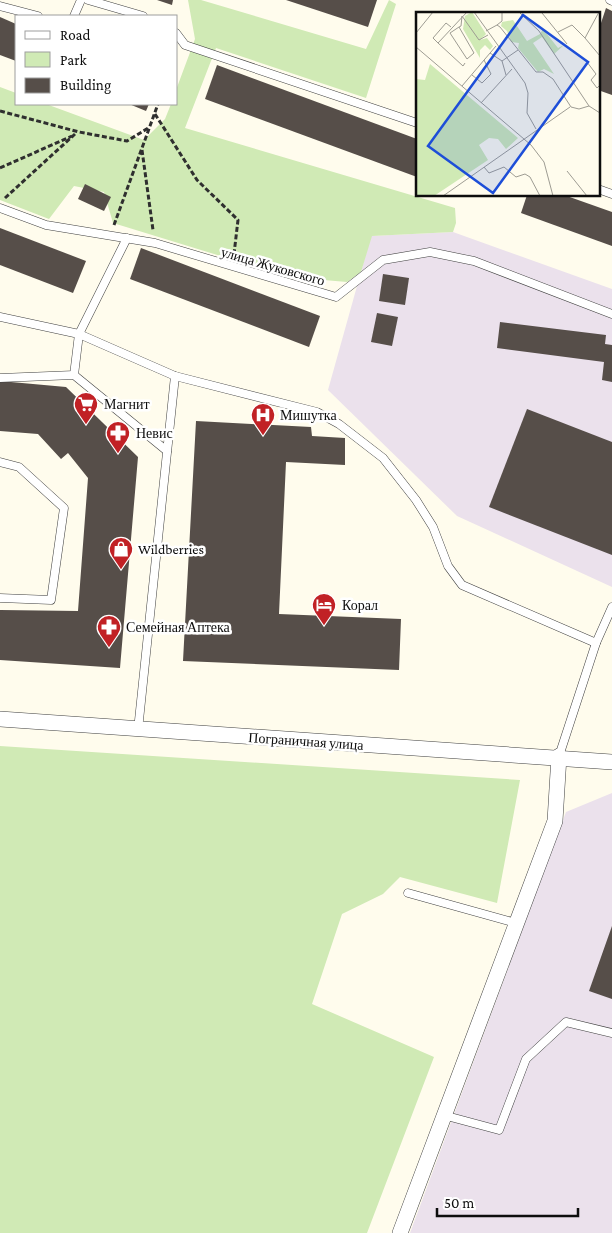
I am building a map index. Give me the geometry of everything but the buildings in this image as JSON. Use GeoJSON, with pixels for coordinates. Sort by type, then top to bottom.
{"type":"FeatureCollection","features":[{"type":"Feature","properties":{"kind":"street","name":"Пограничная улица"},"geometry":{"type":"LineString","coordinates":[[0,719],[138,730],[559,756],[612,762]]}},
{"type":"Feature","properties":{"kind":"street"},"geometry":{"type":"LineString","coordinates":[[400,1233],[555,821],[559,756]]}},
{"type":"Feature","properties":{"kind":"lane"},"geometry":{"type":"LineString","coordinates":[[74,15],[82,0]]}},
{"type":"Feature","properties":{"kind":"lane"},"geometry":{"type":"LineString","coordinates":[[88,0],[140,15]]}},
{"type":"Feature","properties":{"kind":"lane"},"geometry":{"type":"LineString","coordinates":[[0,6],[34,15]]}},
{"type":"Feature","properties":{"kind":"lane"},"geometry":{"type":"LineString","coordinates":[[178,36],[185,45],[416,123]]}},
{"type":"Feature","properties":{"kind":"lane"},"geometry":{"type":"LineString","coordinates":[[600,189],[612,194]]}},
{"type":"Feature","properties":{"kind":"lane","name":"улица Жуковского"},"geometry":{"type":"LineString","coordinates":[[0,208],[46,225],[110,238],[128,238],[155,244],[233,268],[336,296],[383,260],[430,252],[474,261],[612,314]]}},
{"type":"Feature","properties":{"kind":"lane"},"geometry":{"type":"LineString","coordinates":[[74,375],[79,334],[128,238]]}},
{"type":"Feature","properties":{"kind":"lane"},"geometry":{"type":"LineString","coordinates":[[0,317],[79,334],[175,376],[317,412],[339,424],[383,458],[416,500],[433,528],[448,566],[462,585],[596,643]]}},
{"type":"Feature","properties":{"kind":"lane"},"geometry":{"type":"LineString","coordinates":[[0,378],[74,375],[167,451]]}},
{"type":"Feature","properties":{"kind":"lane"},"geometry":{"type":"LineString","coordinates":[[138,730],[175,376]]}},
{"type":"Feature","properties":{"kind":"lane"},"geometry":{"type":"LineString","coordinates":[[0,462],[19,467],[64,508],[51,600],[0,598]]}},
{"type":"Feature","properties":{"kind":"lane"},"geometry":{"type":"LineString","coordinates":[[559,756],[596,643],[612,607]]}},
{"type":"Feature","properties":{"kind":"lane"},"geometry":{"type":"LineString","coordinates":[[408,893],[516,923]]}},
{"type":"Feature","properties":{"kind":"lane"},"geometry":{"type":"LineString","coordinates":[[443,1115],[499,1130],[526,1059],[566,1022],[612,1033]]}},
{"type":"Feature","properties":{"kind":"path"},"geometry":{"type":"LineString","coordinates":[[110,238],[158,105]]}},
{"type":"Feature","properties":{"kind":"path"},"geometry":{"type":"LineString","coordinates":[[0,111],[79,132],[127,141],[150,127]]}},
{"type":"Feature","properties":{"kind":"path"},"geometry":{"type":"LineString","coordinates":[[155,114],[196,180],[238,220],[233,268]]}},
{"type":"Feature","properties":{"kind":"path"},"geometry":{"type":"LineString","coordinates":[[0,168],[79,132]]}},
{"type":"Feature","properties":{"kind":"path"},"geometry":{"type":"LineString","coordinates":[[0,202],[75,134]]}},
{"type":"Feature","properties":{"kind":"path"},"geometry":{"type":"LineString","coordinates":[[142,149],[155,244]]}},
{"type":"Feature","properties":{"kind":"shaded area"},"geometry":{"type":"Polygon","coordinates":[[[453,232],[612,289],[612,587],[457,516],[328,390],[371,236],[453,232]]]}},
{"type":"Feature","properties":{"kind":"shaded area"},"geometry":{"type":"Polygon","coordinates":[[[612,793],[612,1233],[410,1233],[566,812],[612,793]]]}},
{"type":"Feature","properties":{"kind":"green space"},"geometry":{"type":"Polygon","coordinates":[[[188,0],[201,0],[366,49],[389,0],[396,4],[366,98],[216,48],[185,128],[455,208],[456,223],[453,232],[372,236],[361,272],[347,282],[289,277],[113,223],[104,192],[74,186],[49,219],[0,200],[0,87],[15,93],[15,105],[49,105],[144,140],[165,119],[171,105],[178,105],[178,85],[195,39],[188,0]]]}},
{"type":"Feature","properties":{"kind":"green space"},"geometry":{"type":"Polygon","coordinates":[[[0,746],[520,780],[497,903],[400,877],[383,894],[342,914],[312,1004],[434,1057],[367,1233],[0,1233],[0,746]]]}},
{"type":"Feature","properties":{"kind":"place","name":"Магнит"},"geometry":{"type":"Point","coordinates":[86,425]}},
{"type":"Feature","properties":{"kind":"place","name":"Мишутка"},"geometry":{"type":"Point","coordinates":[263,436]}},
{"type":"Feature","properties":{"kind":"place","name":"Невис"},"geometry":{"type":"Point","coordinates":[118,454]}},
{"type":"Feature","properties":{"kind":"place","name":"Wildberries"},"geometry":{"type":"Point","coordinates":[121,570]}},
{"type":"Feature","properties":{"kind":"place","name":"Корал"},"geometry":{"type":"Point","coordinates":[324,626]}},
{"type":"Feature","properties":{"kind":"place","name":"Семейная Аптека"},"geometry":{"type":"Point","coordinates":[109,648]}}]}
